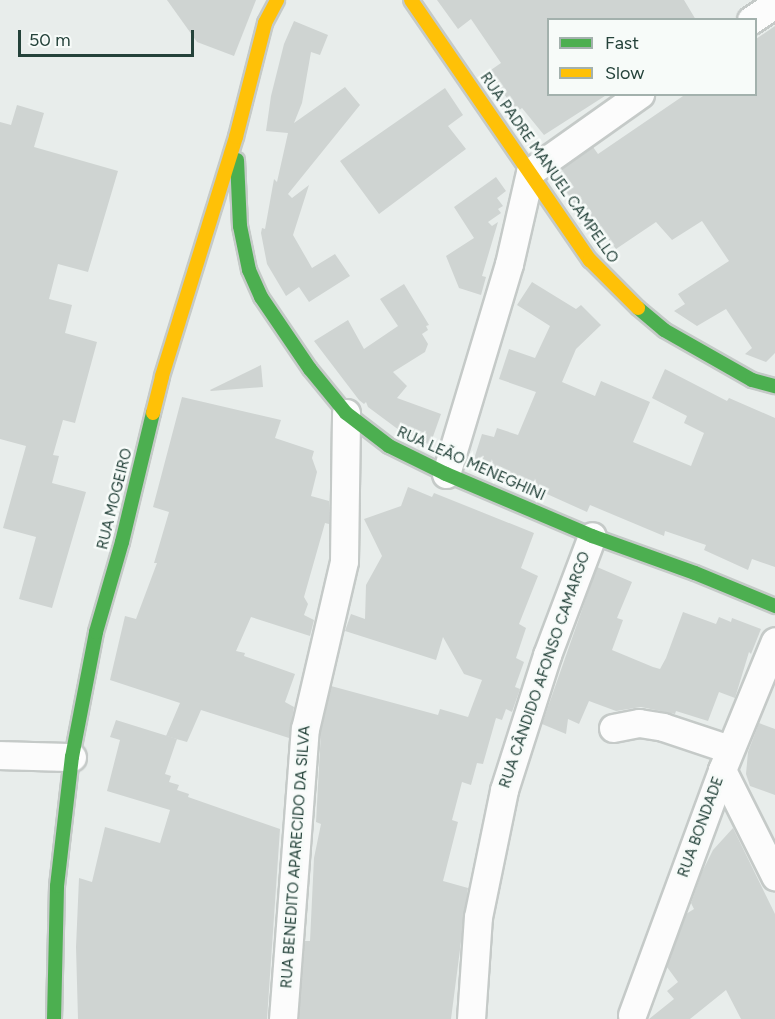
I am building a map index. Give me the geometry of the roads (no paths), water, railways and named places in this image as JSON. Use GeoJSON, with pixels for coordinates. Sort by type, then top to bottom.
{"type":"FeatureCollection","features":[{"type":"Feature","properties":{"kind":"street","name":"RUA MOGEIRO"},"geometry":{"type":"LineString","coordinates":[[54,1019],[57,886],[72,757],[96,632],[122,542],[162,376],[236,137],[266,23],[277,0]]}},
{"type":"Feature","properties":{"kind":"street","name":"RUA PADRE MANUEL CAMPELLO"},"geometry":{"type":"LineString","coordinates":[[411,0],[590,260],[624,296],[664,330],[752,380],[775,386]]}},
{"type":"Feature","properties":{"kind":"street"},"geometry":{"type":"LineString","coordinates":[[755,18],[775,4]]}},
{"type":"Feature","properties":{"kind":"street"},"geometry":{"type":"LineString","coordinates":[[446,474],[509,264],[530,172],[637,96]]}},
{"type":"Feature","properties":{"kind":"street","name":"RUA LEÃO MENEGHINI"},"geometry":{"type":"LineString","coordinates":[[236,137],[240,226],[249,270],[261,297],[288,339],[346,412],[389,446],[446,474],[592,536],[695,573],[775,606]]}},
{"type":"Feature","properties":{"kind":"street","name":"RUA BENEDITO APARECIDO DA SILVA"},"geometry":{"type":"LineString","coordinates":[[284,1019],[305,729],[344,561],[346,412]]}},
{"type":"Feature","properties":{"kind":"street","name":"RUA CÂNDIDO AFONSO CAMARGO"},"geometry":{"type":"LineString","coordinates":[[471,1019],[481,897],[507,776],[547,656],[592,536]]}},
{"type":"Feature","properties":{"kind":"street","name":"RUA BONDADE"},"geometry":{"type":"LineString","coordinates":[[632,1015],[725,760],[775,642]]}},
{"type":"Feature","properties":{"kind":"street"},"geometry":{"type":"LineString","coordinates":[[613,728],[639,723],[663,727],[725,760],[775,876]]}},
{"type":"Feature","properties":{"kind":"street"},"geometry":{"type":"LineString","coordinates":[[0,755],[72,757]]}}]}
